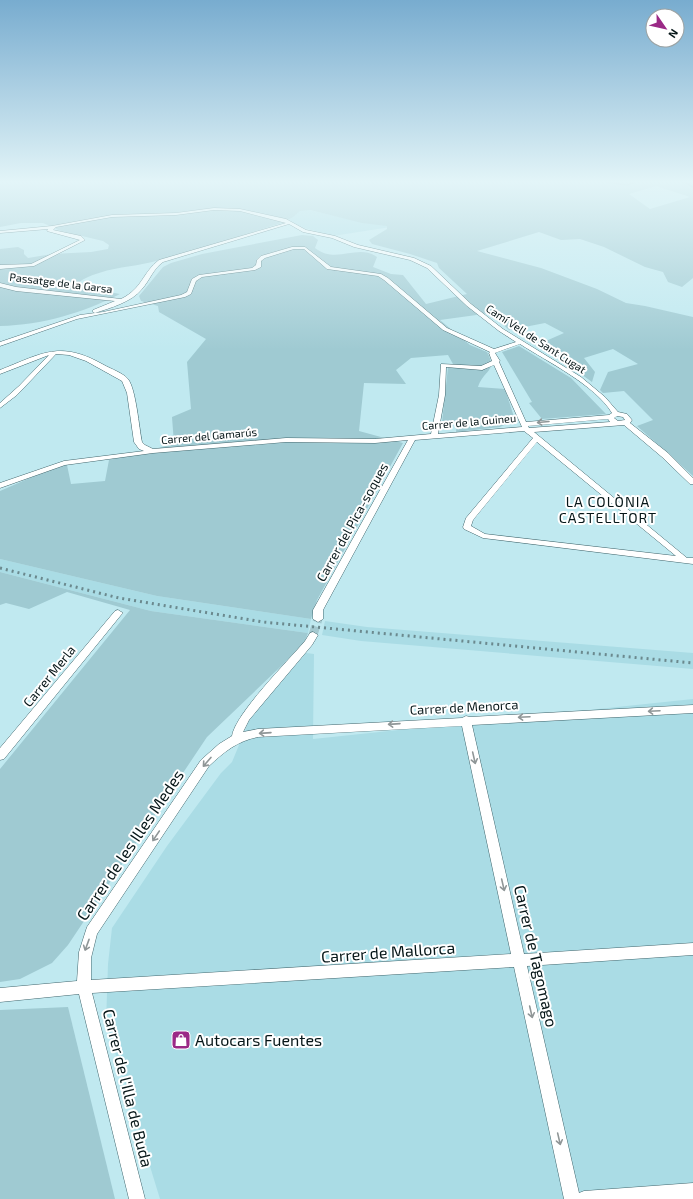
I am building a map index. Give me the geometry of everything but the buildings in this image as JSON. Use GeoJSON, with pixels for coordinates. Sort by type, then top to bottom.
{"type":"FeatureCollection","features":[{"type":"Feature","properties":{"kind":"street"},"geometry":{"type":"LineString","coordinates":[[0,267],[32,265],[83,240],[80,238]]}},
{"type":"Feature","properties":{"kind":"street"},"geometry":{"type":"LineString","coordinates":[[0,344],[76,318],[120,300],[139,289],[154,265],[160,261],[238,238]]}},
{"type":"Feature","properties":{"kind":"street","name":"Camí Vell de Sant Cugat"},"geometry":{"type":"LineString","coordinates":[[335,238],[356,246],[412,259],[426,265],[469,305],[501,330],[579,378],[611,406],[613,416]]}},
{"type":"Feature","properties":{"kind":"street"},"geometry":{"type":"LineString","coordinates":[[76,318],[98,315],[183,296],[189,293],[194,280],[201,276],[253,269],[259,266],[260,260],[263,257],[294,248],[305,248],[329,268],[345,272],[370,273],[386,279],[445,329],[494,351],[521,342]]}},
{"type":"Feature","properties":{"kind":"street","name":"Passatge de la Garsa"},"geometry":{"type":"LineString","coordinates":[[0,285],[120,300]]}},
{"type":"Feature","properties":{"kind":"street"},"geometry":{"type":"LineString","coordinates":[[494,351],[492,353],[526,428],[689,560]]}},
{"type":"Feature","properties":{"kind":"street"},"geometry":{"type":"LineString","coordinates":[[0,406],[15,395],[26,380],[54,353]]}},
{"type":"Feature","properties":{"kind":"street","name":"Carrer del Gamarús"},"geometry":{"type":"LineString","coordinates":[[0,372],[38,357],[54,353],[71,354],[86,358],[125,380],[130,393],[138,442],[142,447],[152,451],[286,440],[375,441],[413,438]]}},
{"type":"Feature","properties":{"kind":"street"},"geometry":{"type":"LineString","coordinates":[[434,436],[442,395],[443,365],[482,368],[496,361]]}},
{"type":"Feature","properties":{"kind":"street"},"geometry":{"type":"LineString","coordinates":[[618,423],[613,421],[613,416],[627,417],[629,420],[626,423],[665,455],[693,482]]}},
{"type":"Feature","properties":{"kind":"street","name":"Carrer de la Guineu"},"geometry":{"type":"LineString","coordinates":[[526,428],[613,416]]}},
{"type":"Feature","properties":{"kind":"street","name":"Carrer de la Guineu"},"geometry":{"type":"LineString","coordinates":[[413,438],[526,428],[626,423]]}},
{"type":"Feature","properties":{"kind":"street"},"geometry":{"type":"LineString","coordinates":[[537,437],[470,520],[467,527],[483,536],[689,560]]}},
{"type":"Feature","properties":{"kind":"street","name":"Carrer del Pica-soques"},"geometry":{"type":"LineString","coordinates":[[318,619],[318,610],[413,438]]}},
{"type":"Feature","properties":{"kind":"street"},"geometry":{"type":"LineString","coordinates":[[0,486],[64,463],[152,451]]}},
{"type":"Feature","properties":{"kind":"street","name":"Carrer Merla"},"geometry":{"type":"LineString","coordinates":[[0,756],[118,613]]}},
{"type":"Feature","properties":{"kind":"street"},"geometry":{"type":"LineString","coordinates":[[237,738],[238,730],[245,717],[310,642],[313,635]]}},
{"type":"Feature","properties":{"kind":"street","name":"Carrer de Menorca"},"geometry":{"type":"LineString","coordinates":[[237,738],[258,733],[693,708]]}},
{"type":"Feature","properties":{"kind":"street","name":"Carrer de Tagomago"},"geometry":{"type":"LineString","coordinates":[[466,720],[572,1199]]}},
{"type":"Feature","properties":{"kind":"street","name":"Carrer de les Illes Medes"},"geometry":{"type":"LineString","coordinates":[[84,987],[83,962],[85,949],[92,931],[205,763],[228,742],[237,738]]}},
{"type":"Feature","properties":{"kind":"street","name":"Carrer de Mallorca"},"geometry":{"type":"LineString","coordinates":[[0,995],[84,987],[693,949]]}},
{"type":"Feature","properties":{"kind":"street","name":"Carrer de l'Illa de Buda"},"geometry":{"type":"LineString","coordinates":[[84,987],[137,1199]]}},
{"type":"Feature","properties":{"kind":"street"},"geometry":{"type":"LineString","coordinates":[[584,1199],[693,1191]]}},
{"type":"Feature","properties":{"kind":"shaded area"},"geometry":{"type":"Polygon","coordinates":[[[90,238],[234,238],[156,261],[98,273],[79,282],[82,287],[120,294],[91,307],[62,317],[32,323],[0,326],[0,249],[18,247],[24,250],[24,254],[28,258],[52,254],[91,252],[108,249],[109,245],[103,241],[90,238]]]}},
{"type":"Feature","properties":{"kind":"shaded area"},"geometry":{"type":"Polygon","coordinates":[[[286,238],[315,238],[318,240],[315,248],[323,253],[339,255],[362,252],[369,253],[377,257],[373,267],[391,274],[403,275],[426,304],[467,294],[439,268],[437,263],[372,244],[369,240],[372,238],[520,238],[477,251],[541,268],[597,289],[626,303],[693,317],[693,476],[637,426],[653,420],[624,391],[603,393],[600,390],[608,372],[638,364],[613,349],[584,358],[595,372],[592,382],[539,344],[564,333],[545,323],[509,330],[491,313],[440,320],[470,345],[487,352],[491,367],[483,377],[478,387],[505,389],[515,420],[500,427],[456,432],[457,423],[442,422],[448,367],[453,364],[448,355],[411,358],[396,370],[406,384],[364,383],[359,431],[403,443],[317,600],[311,619],[157,596],[0,559],[0,491],[64,463],[67,465],[71,484],[105,481],[109,460],[174,444],[172,417],[191,409],[187,362],[206,339],[159,312],[158,306],[141,301],[139,296],[163,267],[171,263],[202,254],[286,238]]]}},
{"type":"Feature","properties":{"kind":"shaded area"},"geometry":{"type":"Polygon","coordinates":[[[555,238],[693,238],[693,278],[682,287],[668,282],[663,272],[645,267],[604,247],[580,239],[561,240],[555,238]]]}},
{"type":"Feature","properties":{"kind":"shaded area"},"geometry":{"type":"Polygon","coordinates":[[[519,346],[571,378],[606,414],[542,419],[529,403],[532,402],[502,352],[519,346]]]}},
{"type":"Feature","properties":{"kind":"shaded area"},"geometry":{"type":"Polygon","coordinates":[[[0,559],[157,596],[311,619],[308,633],[151,611],[0,572],[0,559]]]}},
{"type":"Feature","properties":{"kind":"shaded area"},"geometry":{"type":"Polygon","coordinates":[[[0,572],[151,611],[308,633],[305,641],[298,650],[207,737],[68,945],[52,963],[20,979],[0,982],[0,769],[130,610],[67,592],[29,609],[6,603],[0,605],[0,572]]]}},
{"type":"Feature","properties":{"kind":"shaded area"},"geometry":{"type":"Polygon","coordinates":[[[325,621],[367,627],[693,653],[693,669],[361,641],[322,635],[325,621]]]}},
{"type":"Feature","properties":{"kind":"shaded area"},"geometry":{"type":"Polygon","coordinates":[[[306,653],[314,654],[313,739],[693,699],[693,1199],[160,1199],[106,1023],[108,964],[112,928],[167,846],[221,773],[232,762],[251,716],[306,653]]]}},
{"type":"Feature","properties":{"kind":"shaded area"},"geometry":{"type":"Polygon","coordinates":[[[68,1007],[115,1199],[0,1199],[0,1010],[68,1007]]]}},
{"type":"Feature","properties":{"kind":"tunnel"},"geometry":{"type":"LineString","coordinates":[[313,635],[318,619]]}},
{"type":"Feature","properties":{"kind":"railway"},"geometry":{"type":"LineString","coordinates":[[0,568],[119,598],[263,622],[693,663]]}},
{"type":"Feature","properties":{"kind":"place","name":"Autocars Fuentes"},"geometry":{"type":"Point","coordinates":[181,1040]}},
{"type":"Feature","properties":{"kind":"district","name":"LA COLÒNIA CASTELLTORT"},"geometry":{"type":"Point","coordinates":[608,510]}}]}
